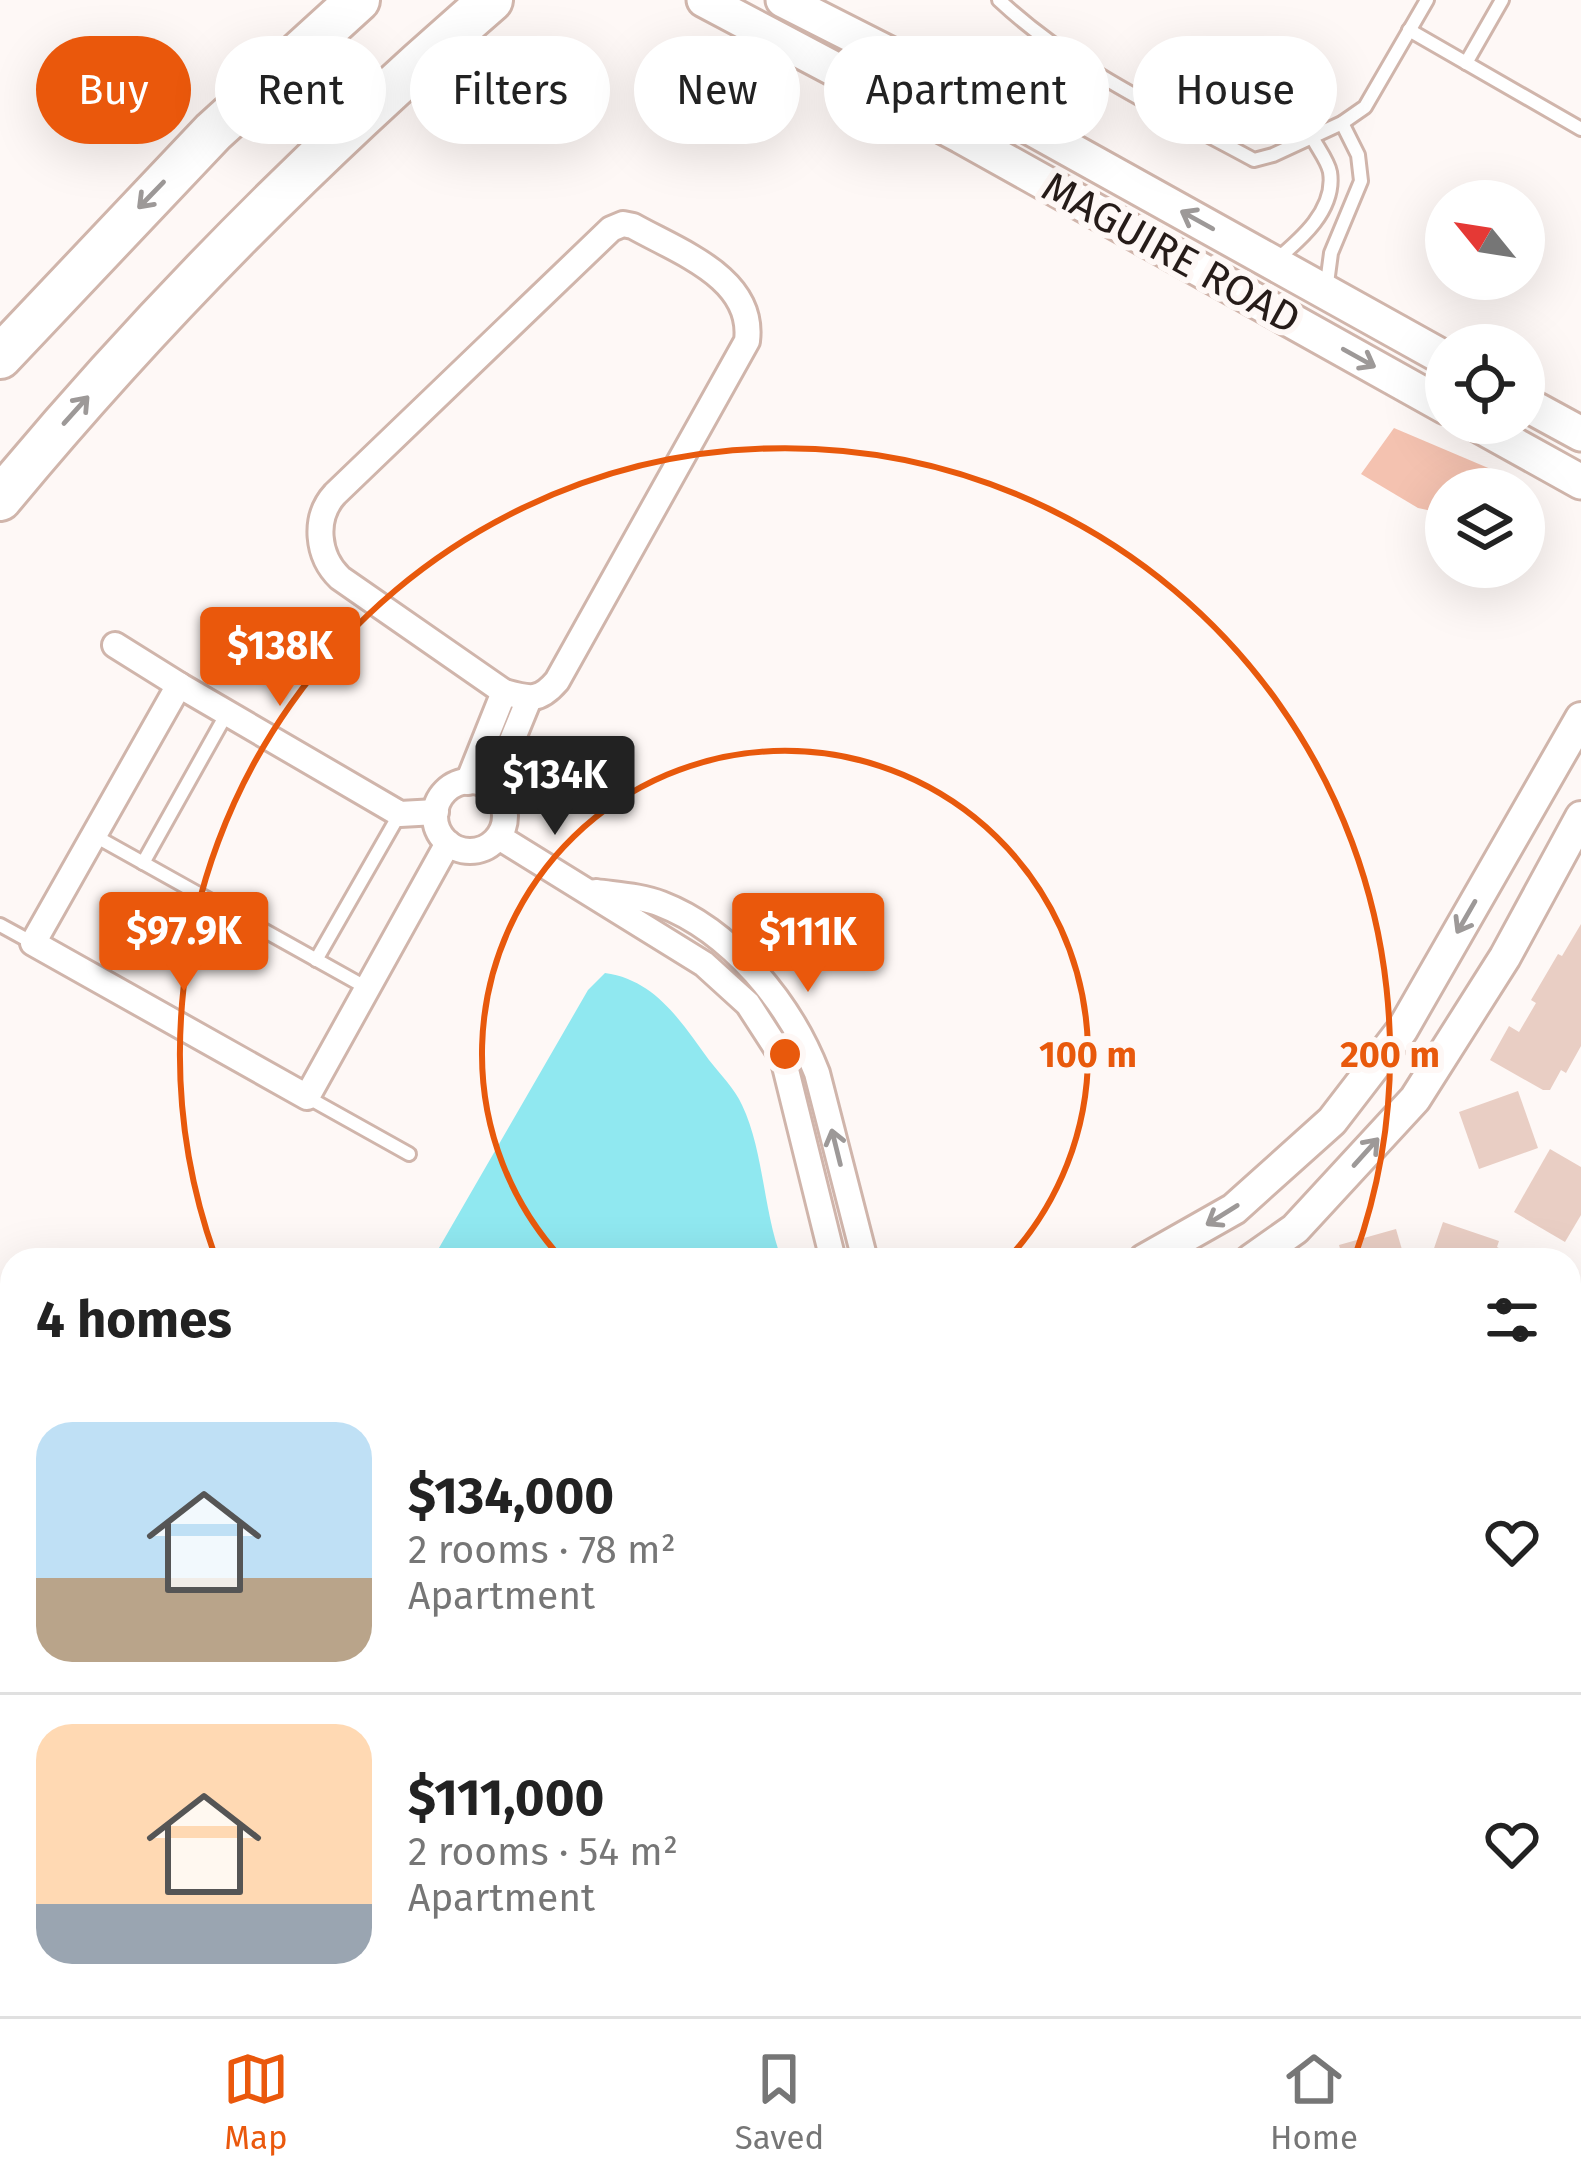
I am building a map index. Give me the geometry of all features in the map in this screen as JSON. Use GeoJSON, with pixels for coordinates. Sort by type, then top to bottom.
{"type":"FeatureCollection","features":[{"type":"Feature","properties":{"kind":"highway"},"geometry":{"type":"LineString","coordinates":[[0,357],[213,132],[358,0]]}},
{"type":"Feature","properties":{"kind":"highway"},"geometry":{"type":"LineString","coordinates":[[0,499],[207,266],[382,94],[491,0]]}},
{"type":"Feature","properties":{"kind":"main road","name":"MAGUIRE ROAD"},"geometry":{"type":"LineString","coordinates":[[704,0],[961,136],[1425,395]]}},
{"type":"Feature","properties":{"kind":"main road","name":"MAGUIRE ROAD"},"geometry":{"type":"LineString","coordinates":[[783,0],[988,104],[1425,347]]}},
{"type":"Feature","properties":{"kind":"main road"},"geometry":{"type":"LineString","coordinates":[[1545,414],[1581,434]]}},
{"type":"Feature","properties":{"kind":"main road"},"geometry":{"type":"LineString","coordinates":[[1513,444],[1581,482]]}},
{"type":"Feature","properties":{"kind":"street"},"geometry":{"type":"LineString","coordinates":[[634,226],[730,283],[742,304],[749,328],[747,341],[557,680],[547,693],[517,695],[340,578],[328,567],[321,545],[322,517],[335,494],[611,229],[634,226]]}},
{"type":"Feature","properties":{"kind":"street"},"geometry":{"type":"LineString","coordinates":[[115,645],[400,814],[436,812]]}},
{"type":"Feature","properties":{"kind":"street"},"geometry":{"type":"LineString","coordinates":[[179,685],[33,943],[307,1097],[448,843]]}},
{"type":"Feature","properties":{"kind":"street"},"geometry":{"type":"LineString","coordinates":[[480,786],[517,695]]}},
{"type":"Feature","properties":{"kind":"street"},"geometry":{"type":"LineString","coordinates":[[1165,1248],[1234,1209],[1331,1121],[1402,1030],[1581,718]]}},
{"type":"Feature","properties":{"kind":"street"},"geometry":{"type":"LineString","coordinates":[[455,785],[480,786],[503,803],[505,814],[499,837],[480,850],[468,851],[440,834],[436,812],[455,785]]}},
{"type":"Feature","properties":{"kind":"street"},"geometry":{"type":"LineString","coordinates":[[1268,1248],[1295,1229],[1414,1099],[1505,957],[1581,817]]}},
{"type":"Feature","properties":{"kind":"street"},"geometry":{"type":"LineString","coordinates":[[499,837],[704,964],[748,1004],[783,1058],[830,1248]]}},
{"type":"Feature","properties":{"kind":"street"},"geometry":{"type":"LineString","coordinates":[[580,889],[656,902],[685,915],[715,935],[771,992],[808,1048],[817,1072],[862,1248]]}},
{"type":"Feature","properties":{"kind":"street"},"geometry":{"type":"LineString","coordinates":[[783,1058],[808,1048]]}},
{"type":"Feature","properties":{"kind":"lane"},"geometry":{"type":"LineString","coordinates":[[999,0],[1076,63],[1133,94]]}},
{"type":"Feature","properties":{"kind":"lane"},"geometry":{"type":"LineString","coordinates":[[1337,125],[1365,107],[1427,0]]}},
{"type":"Feature","properties":{"kind":"lane"},"geometry":{"type":"LineString","coordinates":[[1466,63],[1502,0]]}},
{"type":"Feature","properties":{"kind":"lane"},"geometry":{"type":"LineString","coordinates":[[1409,31],[1581,129]]}},
{"type":"Feature","properties":{"kind":"lane"},"geometry":{"type":"LineString","coordinates":[[1325,292],[1331,253],[1361,181],[1358,155],[1342,123]]}},
{"type":"Feature","properties":{"kind":"lane"},"geometry":{"type":"LineString","coordinates":[[1225,144],[1254,160],[1297,144]]}},
{"type":"Feature","properties":{"kind":"lane"},"geometry":{"type":"LineString","coordinates":[[1273,262],[1302,238],[1326,204],[1330,172],[1316,144]]}},
{"type":"Feature","properties":{"kind":"lane"},"geometry":{"type":"LineString","coordinates":[[1328,185],[1359,186]]}},
{"type":"Feature","properties":{"kind":"lane"},"geometry":{"type":"LineString","coordinates":[[143,863],[227,713]]}},
{"type":"Feature","properties":{"kind":"lane"},"geometry":{"type":"LineString","coordinates":[[316,960],[400,814]]}},
{"type":"Feature","properties":{"kind":"lane"},"geometry":{"type":"LineString","coordinates":[[94,835],[367,988]]}},
{"type":"Feature","properties":{"kind":"lane"},"geometry":{"type":"LineString","coordinates":[[0,925],[33,943]]}},
{"type":"Feature","properties":{"kind":"lane"},"geometry":{"type":"LineString","coordinates":[[307,1097],[409,1154]]}},
{"type":"Feature","properties":{"kind":"shaded area"},"geometry":{"type":"Polygon","coordinates":[[[1394,428],[1488,468],[1425,468],[1425,510],[1361,474],[1394,428]]]}},
{"type":"Feature","properties":{"kind":"water"},"geometry":{"type":"Polygon","coordinates":[[[605,973],[639,984],[666,1005],[735,1093],[755,1142],[779,1248],[439,1248],[588,990],[605,973]]]}},
{"type":"Feature","properties":{"kind":"building"},"geometry":{"type":"Polygon","coordinates":[[[1581,924],[1581,1046],[1566,1073],[1561,1070],[1550,1090],[1543,1090],[1490,1060],[1509,1026],[1519,1032],[1536,1003],[1531,1000],[1581,924]]]}},
{"type":"Feature","properties":{"kind":"building"},"geometry":{"type":"Polygon","coordinates":[[[1518,1091],[1538,1148],[1479,1169],[1459,1112],[1518,1091]]]}},
{"type":"Feature","properties":{"kind":"building"},"geometry":{"type":"Polygon","coordinates":[[[1550,1149],[1581,1167],[1581,1215],[1565,1242],[1514,1212],[1550,1149]]]}},
{"type":"Feature","properties":{"kind":"building"},"geometry":{"type":"Polygon","coordinates":[[[1443,1222],[1499,1241],[1499,1248],[1434,1248],[1443,1222]]]}},
{"type":"Feature","properties":{"kind":"building"},"geometry":{"type":"Polygon","coordinates":[[[1396,1229],[1402,1248],[1340,1248],[1396,1229]]]}}]}
